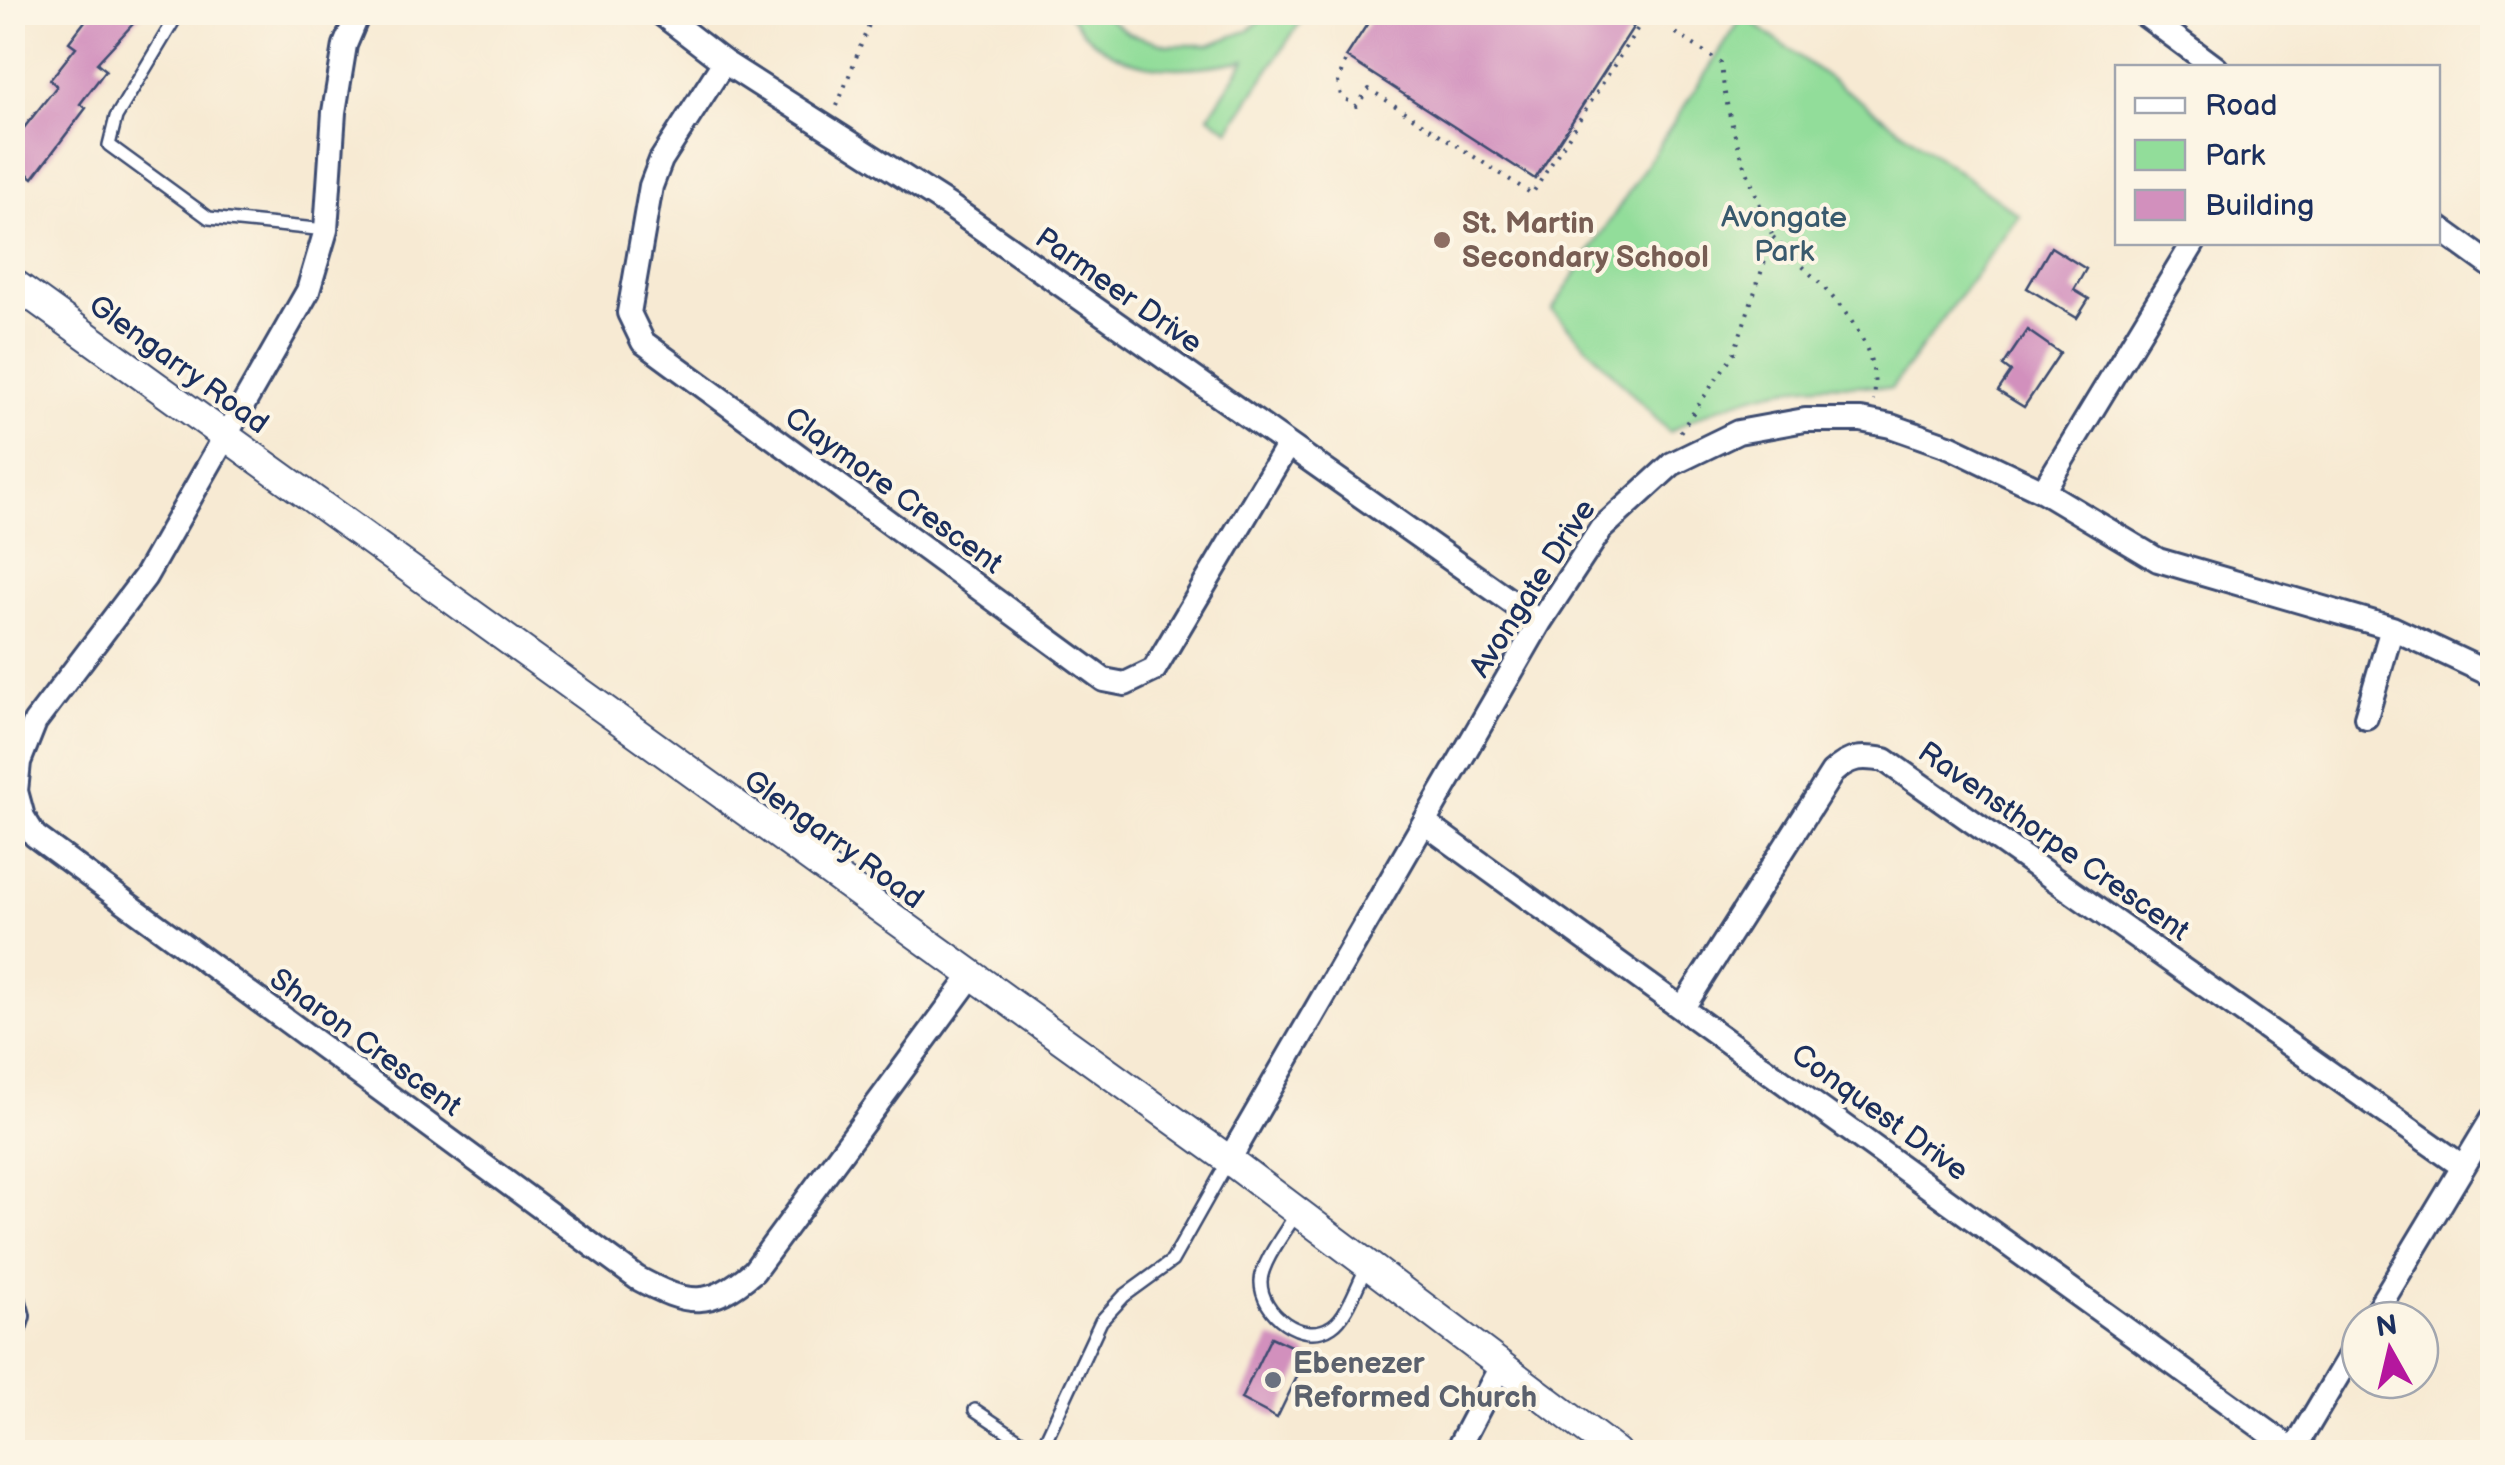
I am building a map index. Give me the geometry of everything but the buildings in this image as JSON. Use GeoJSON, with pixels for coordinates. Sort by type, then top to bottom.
{"type":"FeatureCollection","features":[{"type":"Feature","properties":{"kind":"street"},"geometry":{"type":"LineString","coordinates":[[222,437],[308,291],[326,230],[334,112],[345,46],[359,12]]}},
{"type":"Feature","properties":{"kind":"street","name":"Parmeer Drive"},"geometry":{"type":"LineString","coordinates":[[659,12],[724,62],[951,207],[1540,622]]}},
{"type":"Feature","properties":{"kind":"street"},"geometry":{"type":"LineString","coordinates":[[2141,12],[2212,65]]}},
{"type":"Feature","properties":{"kind":"street","name":"Claymore Crescent"},"geometry":{"type":"LineString","coordinates":[[724,62],[662,160],[651,186],[628,313],[642,342],[1104,680],[1124,684],[1154,670],[1287,446]]}},
{"type":"Feature","properties":{"kind":"street"},"geometry":{"type":"LineString","coordinates":[[2440,227],[2492,266]]}},
{"type":"Feature","properties":{"kind":"street"},"geometry":{"type":"LineString","coordinates":[[2043,491],[2192,245]]}},
{"type":"Feature","properties":{"kind":"street","name":"Glengarry Road"},"geometry":{"type":"LineString","coordinates":[[12,282],[970,978],[1229,1160],[1616,1452]]}},
{"type":"Feature","properties":{"kind":"street","name":"Avongate Drive"},"geometry":{"type":"LineString","coordinates":[[1229,1160],[1540,622],[1601,528],[1622,505],[1679,460],[1738,432],[1806,420],[1872,422],[1950,447],[2043,491],[2158,560],[2392,628],[2492,675]]}},
{"type":"Feature","properties":{"kind":"street","name":"Sharon Crescent"},"geometry":{"type":"LineString","coordinates":[[222,437],[204,478],[145,577],[35,722],[19,762],[16,790],[22,818],[36,836],[621,1266],[663,1292],[692,1299],[716,1299],[735,1287],[754,1270],[970,978]]}},
{"type":"Feature","properties":{"kind":"street"},"geometry":{"type":"LineString","coordinates":[[2366,718],[2392,628]]}},
{"type":"Feature","properties":{"kind":"street","name":"Ravensthorpe Crescent"},"geometry":{"type":"LineString","coordinates":[[1684,1006],[1832,773],[1844,762],[1861,756],[1886,760],[2462,1166]]}},
{"type":"Feature","properties":{"kind":"street","name":"Conquest Drive"},"geometry":{"type":"LineString","coordinates":[[1426,824],[1684,1006],[2294,1452]]}},
{"type":"Feature","properties":{"kind":"street"},"geometry":{"type":"LineString","coordinates":[[2383,1300],[2492,1119]]}},
{"type":"Feature","properties":{"kind":"street"},"geometry":{"type":"LineString","coordinates":[[12,1294],[18,1316],[12,1334]]}},
{"type":"Feature","properties":{"kind":"street"},"geometry":{"type":"LineString","coordinates":[[1456,1452],[1500,1368]]}},
{"type":"Feature","properties":{"kind":"street"},"geometry":{"type":"LineString","coordinates":[[2294,1452],[2340,1373]]}},
{"type":"Feature","properties":{"kind":"lane"},"geometry":{"type":"LineString","coordinates":[[179,12],[116,117],[109,145],[209,218],[326,230]]}},
{"type":"Feature","properties":{"kind":"lane"},"geometry":{"type":"LineString","coordinates":[[975,1410],[1039,1452],[1101,1321],[1124,1296],[1172,1261],[1229,1160]]}},
{"type":"Feature","properties":{"kind":"lane"},"geometry":{"type":"LineString","coordinates":[[1297,1212],[1261,1278],[1265,1300],[1286,1326],[1316,1333],[1335,1325],[1367,1266]]}},
{"type":"Feature","properties":{"kind":"path"},"geometry":{"type":"LineString","coordinates":[[829,126],[874,12]]}},
{"type":"Feature","properties":{"kind":"path"},"geometry":{"type":"LineString","coordinates":[[1345,62],[1338,82],[1341,96],[1356,106],[1368,88],[1532,194],[1648,12]]}},
{"type":"Feature","properties":{"kind":"path"},"geometry":{"type":"LineString","coordinates":[[1676,32],[1722,63],[1724,98],[1739,153],[1773,237],[1859,330],[1876,389],[1872,422]]}},
{"type":"Feature","properties":{"kind":"path"},"geometry":{"type":"LineString","coordinates":[[1679,460],[1677,430],[1734,353],[1773,237]]}},
{"type":"Feature","properties":{"kind":"green space"},"geometry":{"type":"Polygon","coordinates":[[[1068,13],[1101,13],[1128,33],[1168,45],[1209,45],[1247,31],[1271,13],[1306,13],[1229,130],[1209,116],[1245,60],[1171,68],[1125,59],[1085,34],[1068,13]]]}},
{"type":"Feature","properties":{"kind":"green space","name":"Avongate Park"},"geometry":{"type":"Polygon","coordinates":[[[1743,16],[2019,215],[1891,389],[1832,385],[1776,391],[1722,407],[1669,432],[1552,310],[1743,16]]]}},
{"type":"Feature","properties":{"kind":"place","name":"St. Martin Secondary School"},"geometry":{"type":"Point","coordinates":[1442,240]}},
{"type":"Feature","properties":{"kind":"place","name":"Ebenezer Reformed Church"},"geometry":{"type":"Point","coordinates":[1273,1380]}}]}
